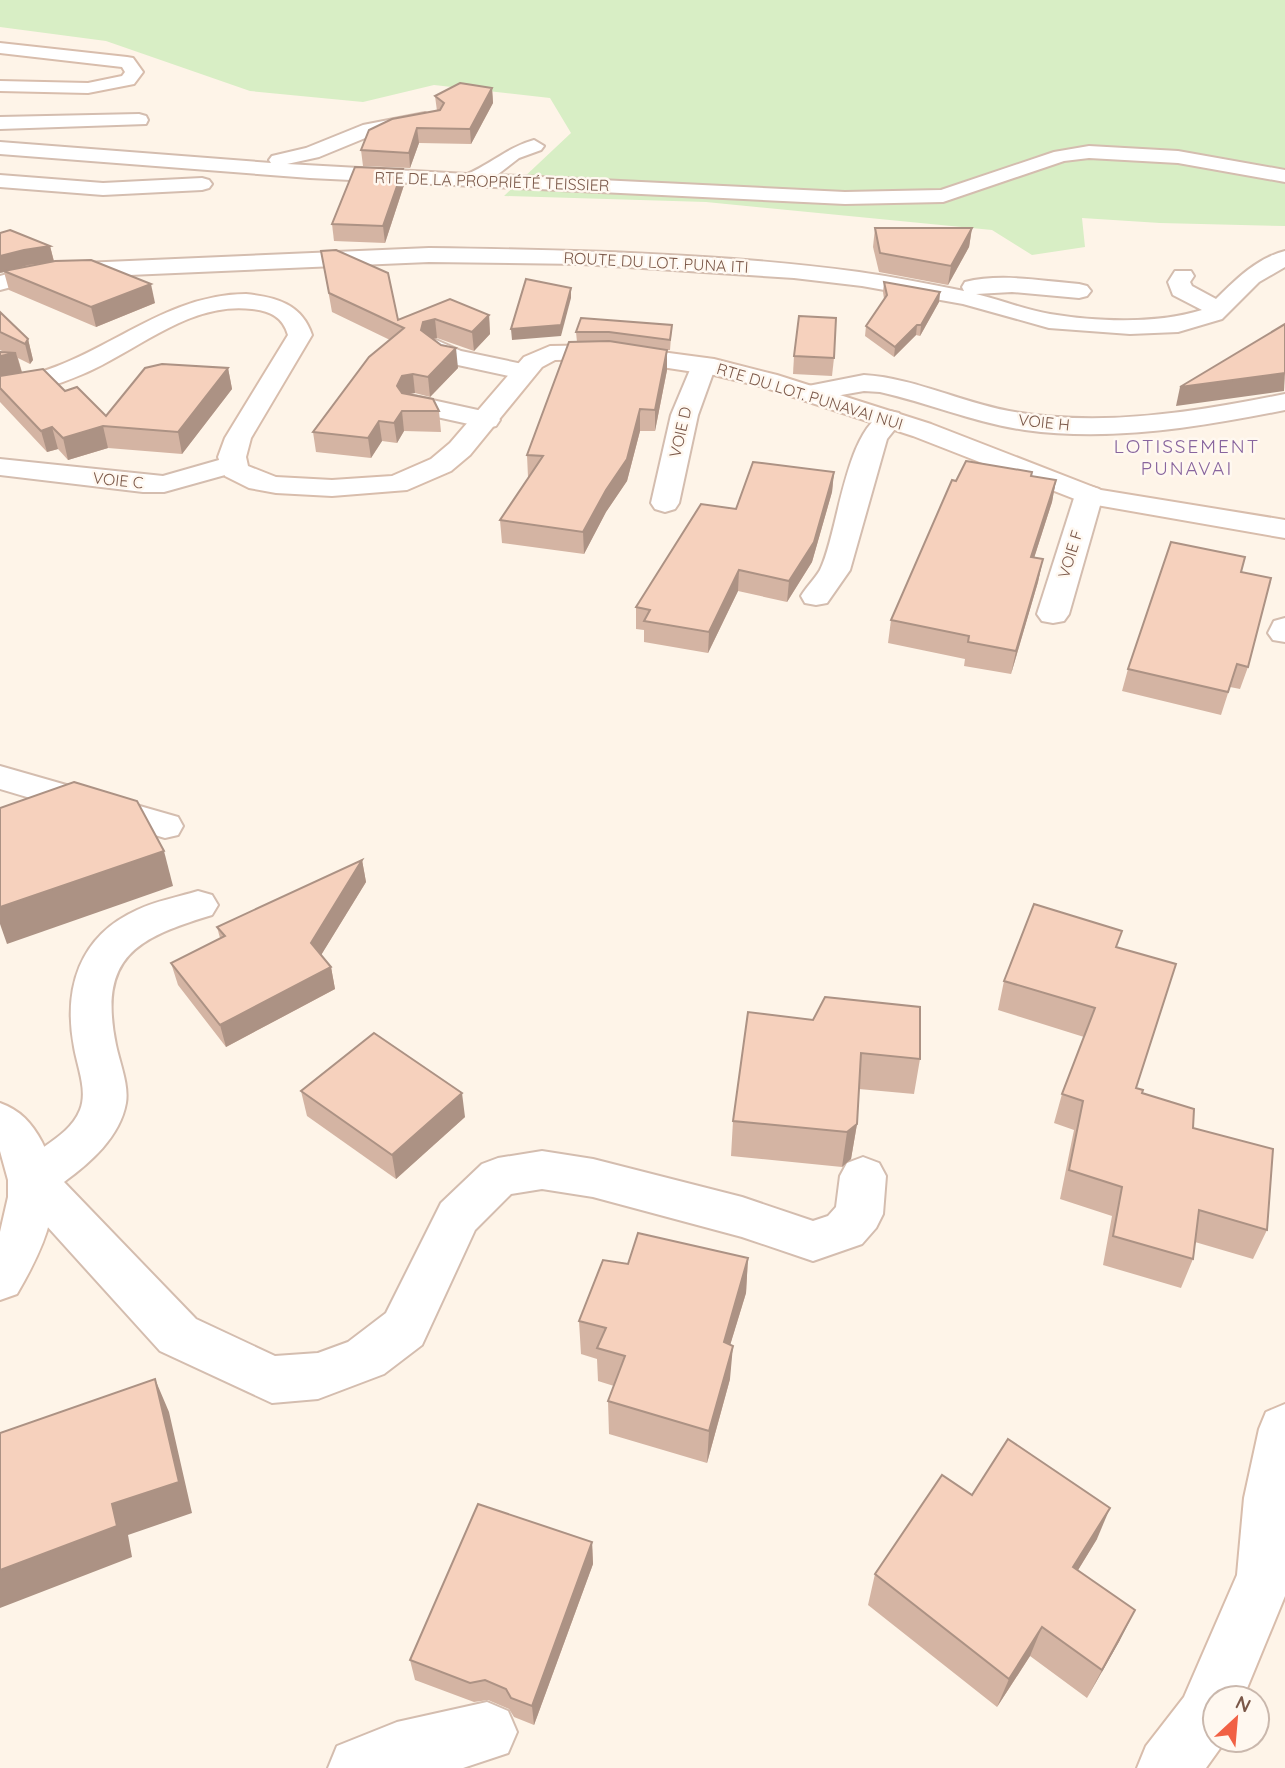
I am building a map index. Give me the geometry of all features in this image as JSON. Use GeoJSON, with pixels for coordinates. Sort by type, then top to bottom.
{"type":"FeatureCollection","features":[{"type":"Feature","properties":{"kind":"street"},"geometry":{"type":"LineString","coordinates":[[0,48],[108,58],[127,62],[134,72],[128,80],[88,88],[0,86]]}},
{"type":"Feature","properties":{"kind":"street"},"geometry":{"type":"LineString","coordinates":[[0,181],[103,189],[167,188],[214,182],[226,178],[240,168],[312,153],[370,129],[434,118]]}},
{"type":"Feature","properties":{"kind":"street"},"geometry":{"type":"LineString","coordinates":[[0,123],[139,120]]}},
{"type":"Feature","properties":{"kind":"street"},"geometry":{"type":"LineString","coordinates":[[469,179],[482,175],[512,154],[534,146]]}},
{"type":"Feature","properties":{"kind":"street","name":"RTE DE LA PROPRIÉTÉ TEISSIER"},"geometry":{"type":"LineString","coordinates":[[0,148],[240,168],[806,197],[943,196],[1060,156],[1089,152],[1178,157],[1285,176]]}},
{"type":"Feature","properties":{"kind":"street","name":"ROUTE DU LOT. PUNA ITI"},"geometry":{"type":"LineString","coordinates":[[0,283],[29,275],[60,271],[460,254],[582,257],[808,273],[932,291],[1049,321],[1130,327],[1178,325],[1199,320],[1219,309],[1251,277],[1285,258]]}},
{"type":"Feature","properties":{"kind":"street"},"geometry":{"type":"LineString","coordinates":[[808,273],[845,266],[899,267]]}},
{"type":"Feature","properties":{"kind":"street"},"geometry":{"type":"LineString","coordinates":[[1183,275],[1179,282],[1181,289],[1219,309]]}},
{"type":"Feature","properties":{"kind":"street"},"geometry":{"type":"LineString","coordinates":[[932,291],[1012,285],[1079,291]]}},
{"type":"Feature","properties":{"kind":"street"},"geometry":{"type":"LineString","coordinates":[[0,388],[26,386],[84,364],[164,322],[208,304],[241,302],[275,306],[299,322],[300,335],[238,438],[232,457],[233,464]]}},
{"type":"Feature","properties":{"kind":"street"},"geometry":{"type":"LineString","coordinates":[[436,347],[453,357],[523,372]]}},
{"type":"Feature","properties":{"kind":"street","name":"RTE DU LOT. PUNAVAI NUI"},"geometry":{"type":"LineString","coordinates":[[233,464],[235,470],[244,475],[276,485],[332,488],[397,484],[441,465],[487,420],[533,362],[550,353],[573,351],[636,354],[704,365],[807,393],[890,419],[1089,495],[1285,529]]}},
{"type":"Feature","properties":{"kind":"street","name":"VOIE D"},"geometry":{"type":"LineString","coordinates":[[665,503],[681,420],[689,395],[704,365]]}},
{"type":"Feature","properties":{"kind":"street","name":"VOIE H"},"geometry":{"type":"LineString","coordinates":[[807,393],[864,383],[880,384],[991,415],[1070,426],[1114,425],[1241,411],[1285,402]]}},
{"type":"Feature","properties":{"kind":"street"},"geometry":{"type":"LineString","coordinates":[[414,404],[487,420]]}},
{"type":"Feature","properties":{"kind":"street"},"geometry":{"type":"LineString","coordinates":[[816,596],[835,570],[874,437],[890,419]]}},
{"type":"Feature","properties":{"kind":"street","name":"VOIE C"},"geometry":{"type":"LineString","coordinates":[[0,467],[143,484],[164,484],[233,464]]}},
{"type":"Feature","properties":{"kind":"street","name":"VOIE F"},"geometry":{"type":"LineString","coordinates":[[1053,614],[1089,495]]}},
{"type":"Feature","properties":{"kind":"street"},"geometry":{"type":"LineString","coordinates":[[0,777],[165,826]]}},
{"type":"Feature","properties":{"kind":"street"},"geometry":{"type":"LineString","coordinates":[[33,1180],[89,1136],[102,1112],[106,1089],[98,1062],[89,995],[97,965],[108,949],[143,923],[198,905]]}},
{"type":"Feature","properties":{"kind":"street"},"geometry":{"type":"LineString","coordinates":[[0,1121],[20,1144],[33,1180],[31,1214],[0,1279]]}},
{"type":"Feature","properties":{"kind":"street"},"geometry":{"type":"LineString","coordinates":[[33,1180],[178,1335],[272,1380],[318,1376],[366,1358],[404,1329],[458,1217],[498,1177],[542,1170],[593,1178],[729,1213],[814,1241],[845,1230],[859,1214],[863,1176]]}},
{"type":"Feature","properties":{"kind":"street"},"geometry":{"type":"LineString","coordinates":[[1168,1768],[1205,1718],[1265,1576],[1271,1498],[1285,1429]]}},
{"type":"Feature","properties":{"kind":"street"},"geometry":{"type":"LineString","coordinates":[[359,1768],[397,1753],[487,1732]]}},
{"type":"Feature","properties":{"kind":"green space"},"geometry":{"type":"Polygon","coordinates":[[[0,0],[1285,0],[1285,226],[1082,218],[1085,247],[1032,255],[992,230],[706,202],[504,196],[571,133],[550,98],[434,85],[363,102],[250,91],[106,41],[0,27],[0,0]]]}},
{"type":"Feature","properties":{"kind":"building"},"geometry":{"type":"Polygon","coordinates":[[[460,83],[492,88],[470,129],[417,128],[409,153],[361,150],[369,130],[392,119],[440,110],[444,103],[435,96],[460,83]]]}},
{"type":"Feature","properties":{"kind":"building"},"geometry":{"type":"Polygon","coordinates":[[[355,167],[403,169],[383,226],[332,224],[355,167]]]}},
{"type":"Feature","properties":{"kind":"building"},"geometry":{"type":"Polygon","coordinates":[[[875,228],[972,228],[951,266],[880,253],[875,228]]]}},
{"type":"Feature","properties":{"kind":"building"},"geometry":{"type":"Polygon","coordinates":[[[10,230],[50,246],[0,256],[0,233],[10,230]]]}},
{"type":"Feature","properties":{"kind":"building"},"geometry":{"type":"Polygon","coordinates":[[[336,250],[388,273],[398,320],[450,299],[489,315],[472,332],[435,319],[423,322],[421,330],[441,345],[456,348],[428,377],[413,374],[402,376],[397,386],[402,393],[433,399],[439,411],[402,411],[394,423],[379,421],[368,438],[313,432],[369,357],[404,328],[329,293],[321,251],[336,250]]]}},
{"type":"Feature","properties":{"kind":"building"},"geometry":{"type":"Polygon","coordinates":[[[91,260],[151,284],[91,307],[4,271],[55,261],[91,260]]]}},
{"type":"Feature","properties":{"kind":"building"},"geometry":{"type":"Polygon","coordinates":[[[526,279],[571,288],[561,325],[511,329],[526,279]]]}},
{"type":"Feature","properties":{"kind":"building"},"geometry":{"type":"Polygon","coordinates":[[[884,282],[940,292],[921,325],[917,325],[895,347],[866,326],[887,295],[884,282]]]}},
{"type":"Feature","properties":{"kind":"building"},"geometry":{"type":"Polygon","coordinates":[[[0,312],[28,339],[25,344],[0,332],[0,312]]]}},
{"type":"Feature","properties":{"kind":"building"},"geometry":{"type":"Polygon","coordinates":[[[799,316],[836,318],[834,358],[794,356],[799,316]]]}},
{"type":"Feature","properties":{"kind":"building"},"geometry":{"type":"Polygon","coordinates":[[[581,318],[672,325],[670,340],[609,332],[576,332],[581,318]]]}},
{"type":"Feature","properties":{"kind":"building"},"geometry":{"type":"Polygon","coordinates":[[[1285,324],[1285,373],[1180,387],[1285,324]]]}},
{"type":"Feature","properties":{"kind":"building"},"geometry":{"type":"Polygon","coordinates":[[[609,341],[667,350],[655,410],[640,409],[627,459],[583,532],[500,520],[543,456],[527,455],[569,342],[609,341]]]}},
{"type":"Feature","properties":{"kind":"building"},"geometry":{"type":"Polygon","coordinates":[[[0,352],[16,353],[0,356],[0,352]]]}},
{"type":"Feature","properties":{"kind":"building"},"geometry":{"type":"Polygon","coordinates":[[[162,364],[228,368],[178,432],[103,426],[63,438],[52,427],[41,431],[0,388],[0,376],[43,369],[65,391],[77,387],[106,416],[145,368],[162,364]]]}},
{"type":"Feature","properties":{"kind":"building"},"geometry":{"type":"Polygon","coordinates":[[[966,461],[1032,472],[1031,476],[1056,480],[1031,557],[1043,559],[1016,651],[968,642],[969,636],[891,620],[952,480],[956,481],[966,461]]]}},
{"type":"Feature","properties":{"kind":"building"},"geometry":{"type":"Polygon","coordinates":[[[753,462],[834,472],[814,542],[789,581],[739,570],[709,632],[644,621],[650,610],[636,607],[701,504],[736,509],[753,462]]]}},
{"type":"Feature","properties":{"kind":"building"},"geometry":{"type":"Polygon","coordinates":[[[1171,542],[1245,557],[1241,572],[1271,578],[1248,667],[1237,664],[1228,692],[1128,669],[1171,542]]]}},
{"type":"Feature","properties":{"kind":"building"},"geometry":{"type":"Polygon","coordinates":[[[74,782],[137,801],[164,851],[0,907],[0,808],[74,782]]]}},
{"type":"Feature","properties":{"kind":"building"},"geometry":{"type":"Polygon","coordinates":[[[362,860],[311,943],[331,967],[220,1025],[171,963],[225,936],[217,927],[362,860]]]}},
{"type":"Feature","properties":{"kind":"building"},"geometry":{"type":"Polygon","coordinates":[[[1034,904],[1122,931],[1116,947],[1176,964],[1136,1088],[1143,1090],[1142,1093],[1194,1109],[1193,1128],[1273,1149],[1267,1230],[1199,1210],[1193,1259],[1113,1236],[1122,1187],[1069,1170],[1083,1101],[1062,1094],[1095,1008],[1004,981],[1034,904]]]}},
{"type":"Feature","properties":{"kind":"building"},"geometry":{"type":"Polygon","coordinates":[[[825,997],[920,1007],[920,1059],[861,1053],[857,1124],[847,1132],[733,1121],[748,1012],[813,1020],[825,997]]]}},
{"type":"Feature","properties":{"kind":"building"},"geometry":{"type":"Polygon","coordinates":[[[374,1033],[462,1093],[392,1155],[301,1091],[374,1033]]]}},
{"type":"Feature","properties":{"kind":"building"},"geometry":{"type":"Polygon","coordinates":[[[638,1233],[748,1258],[724,1342],[733,1346],[709,1431],[608,1401],[625,1356],[597,1348],[606,1328],[579,1321],[603,1260],[628,1264],[638,1233]]]}},
{"type":"Feature","properties":{"kind":"building"},"geometry":{"type":"Polygon","coordinates":[[[155,1379],[179,1482],[112,1504],[117,1526],[0,1570],[0,1433],[155,1379]]]}},
{"type":"Feature","properties":{"kind":"building"},"geometry":{"type":"Polygon","coordinates":[[[1008,1439],[1110,1508],[1073,1567],[1135,1610],[1102,1670],[1042,1627],[1009,1679],[875,1574],[942,1475],[972,1495],[1008,1439]]]}},
{"type":"Feature","properties":{"kind":"building"},"geometry":{"type":"Polygon","coordinates":[[[478,1504],[592,1542],[532,1706],[511,1698],[506,1689],[485,1680],[470,1683],[410,1660],[478,1504]]]}},
{"type":"Feature","properties":{"kind":"district","name":"LOTISSEMENT PUNAVAI"},"geometry":{"type":"Point","coordinates":[1187,457]}}]}
